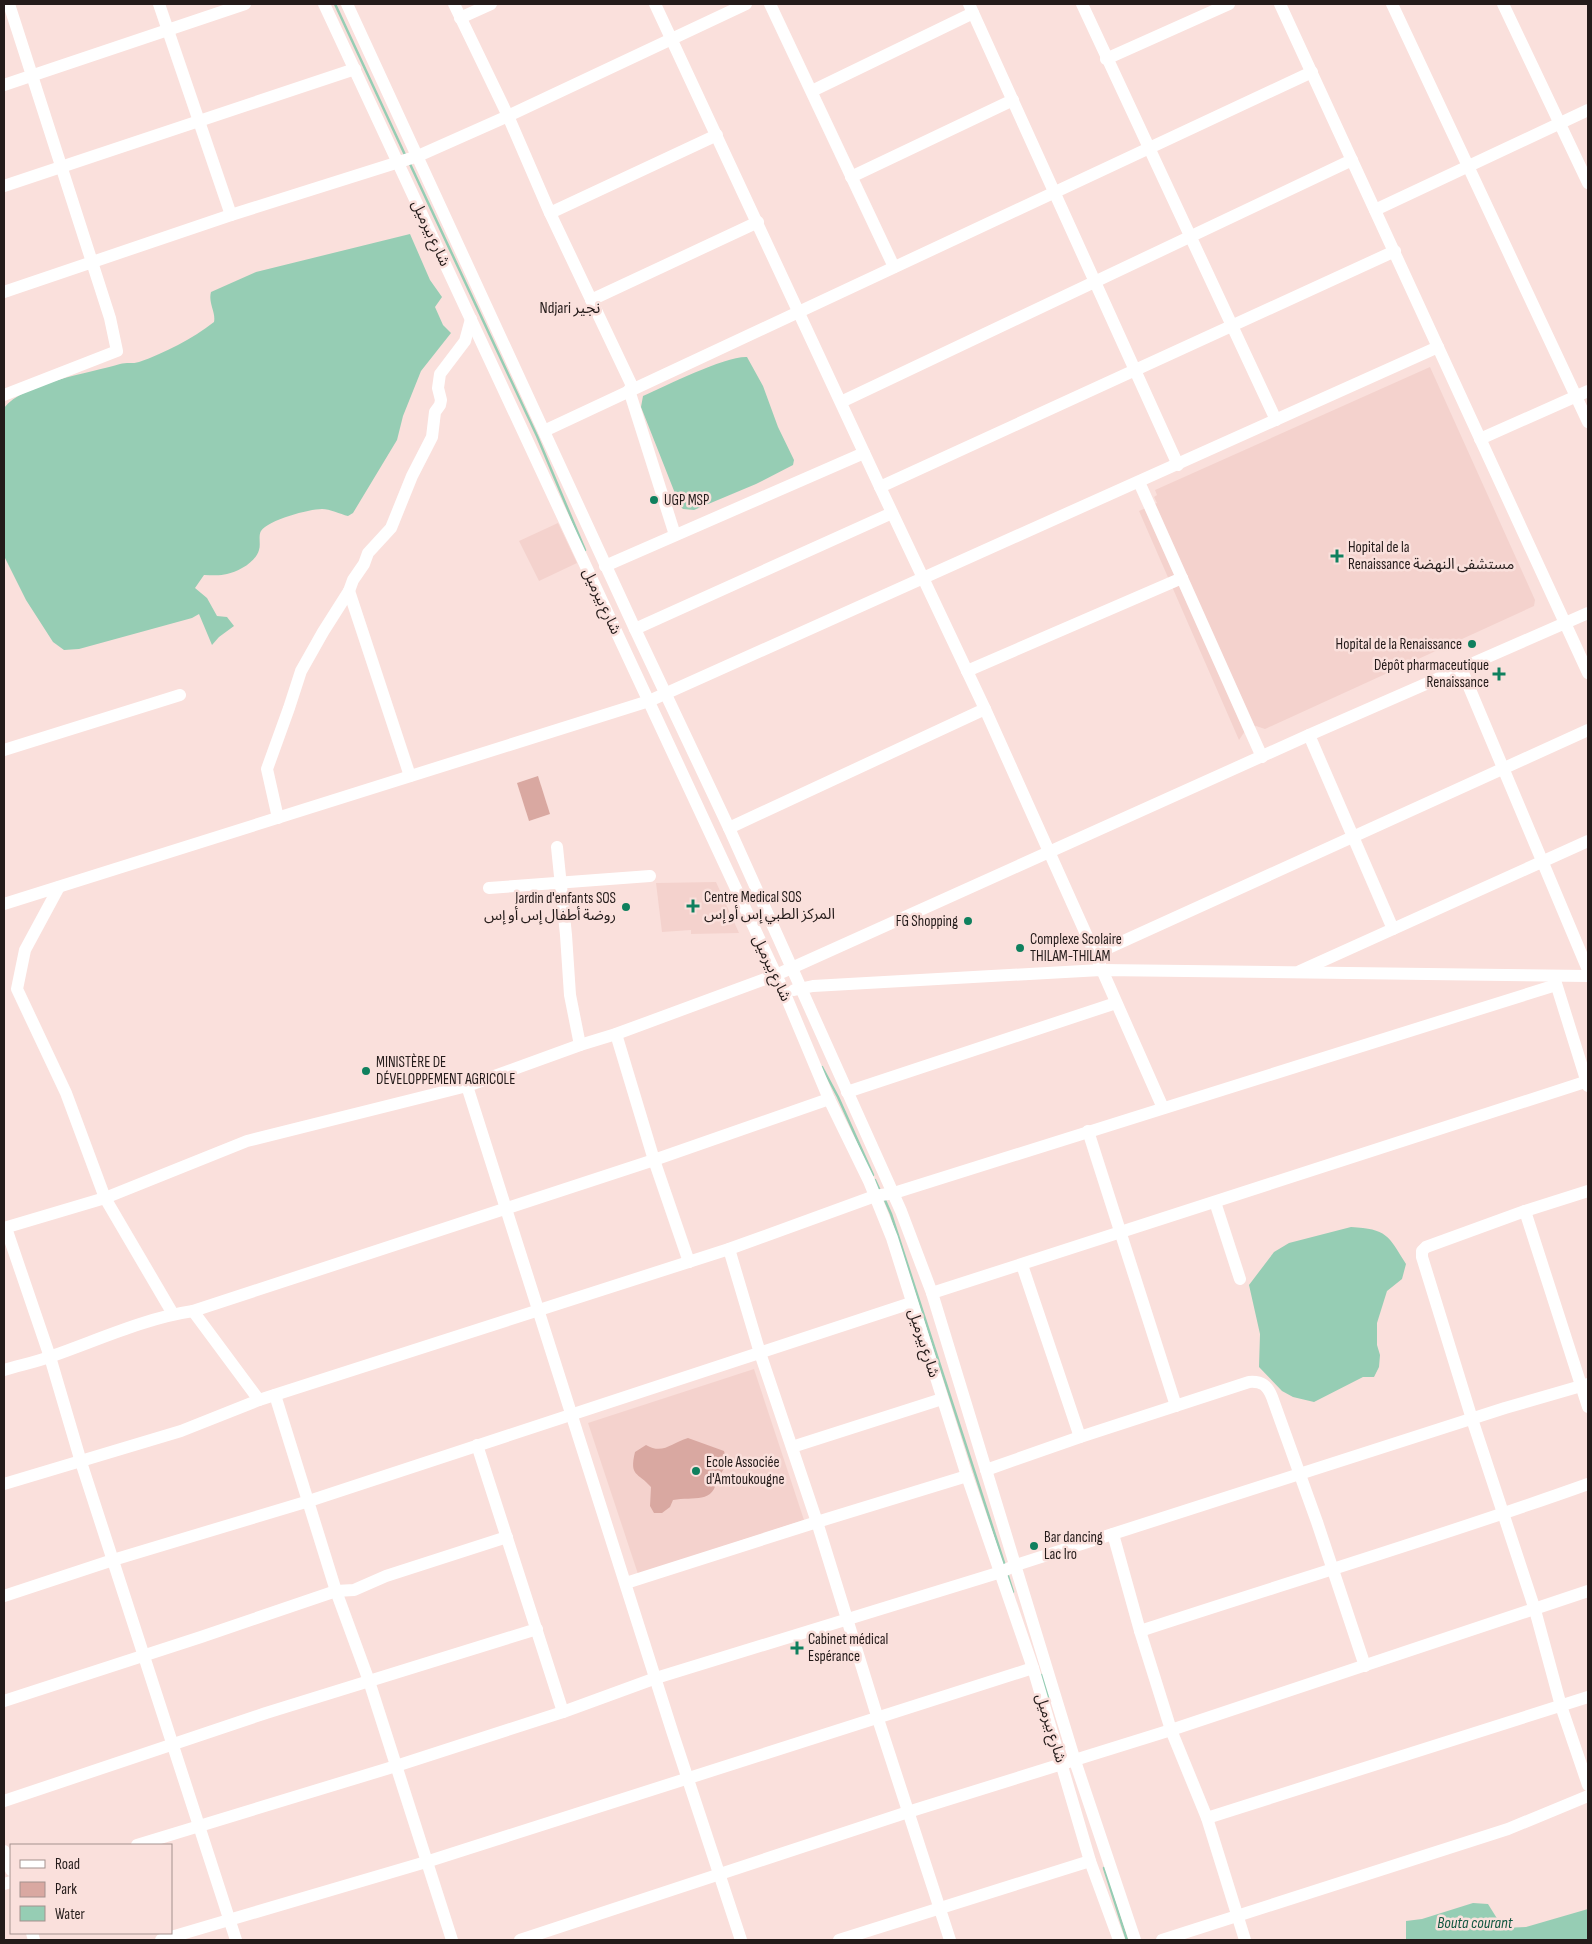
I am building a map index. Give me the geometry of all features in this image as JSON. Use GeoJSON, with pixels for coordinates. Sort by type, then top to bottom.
{"type":"FeatureCollection","features":[{"type":"Feature","properties":{"kind":"street"},"geometry":{"type":"LineString","coordinates":[[4,395],[117,352],[110,318],[9,4]]}},
{"type":"Feature","properties":{"kind":"street"},"geometry":{"type":"LineString","coordinates":[[159,4],[231,215]]}},
{"type":"Feature","properties":{"kind":"street"},"geometry":{"type":"LineString","coordinates":[[4,84],[245,4]]}},
{"type":"Feature","properties":{"kind":"street","name":"شارع بيرميل"},"geometry":{"type":"LineString","coordinates":[[324,4],[355,69],[408,160],[544,431],[635,630],[657,697],[829,1099],[875,1196],[892,1238],[967,1476],[1033,1668],[1090,1861],[1119,1940]]}},
{"type":"Feature","properties":{"kind":"street","name":"شارع بيرميل"},"geometry":{"type":"LineString","coordinates":[[347,4],[471,319],[657,697],[729,828],[894,1193],[932,1293],[1075,1762],[1134,1940]]}},
{"type":"Feature","properties":{"kind":"street"},"geometry":{"type":"LineString","coordinates":[[454,4],[508,116],[631,389],[675,535]]}},
{"type":"Feature","properties":{"kind":"street"},"geometry":{"type":"LineString","coordinates":[[460,18],[491,4]]}},
{"type":"Feature","properties":{"kind":"street"},"geometry":{"type":"LineString","coordinates":[[655,4],[985,709],[1163,1108]]}},
{"type":"Feature","properties":{"kind":"street"},"geometry":{"type":"LineString","coordinates":[[4,292],[231,215],[408,160],[508,116],[746,4]]}},
{"type":"Feature","properties":{"kind":"street"},"geometry":{"type":"LineString","coordinates":[[770,4],[894,267]]}},
{"type":"Feature","properties":{"kind":"street"},"geometry":{"type":"LineString","coordinates":[[1082,4],[1276,420]]}},
{"type":"Feature","properties":{"kind":"street"},"geometry":{"type":"LineString","coordinates":[[1106,59],[1229,4]]}},
{"type":"Feature","properties":{"kind":"street"},"geometry":{"type":"LineString","coordinates":[[1280,4],[1588,672]]}},
{"type":"Feature","properties":{"kind":"street"},"geometry":{"type":"LineString","coordinates":[[1392,4],[1468,167],[1583,394],[1588,422]]}},
{"type":"Feature","properties":{"kind":"street"},"geometry":{"type":"LineString","coordinates":[[1504,4],[1588,183]]}},
{"type":"Feature","properties":{"kind":"street"},"geometry":{"type":"LineString","coordinates":[[812,91],[971,8],[1178,465]]}},
{"type":"Feature","properties":{"kind":"street"},"geometry":{"type":"LineString","coordinates":[[4,186],[355,69]]}},
{"type":"Feature","properties":{"kind":"street"},"geometry":{"type":"LineString","coordinates":[[544,431],[1312,72]]}},
{"type":"Feature","properties":{"kind":"street"},"geometry":{"type":"LineString","coordinates":[[851,177],[1013,100]]}},
{"type":"Feature","properties":{"kind":"street"},"geometry":{"type":"LineString","coordinates":[[1375,210],[1588,110]]}},
{"type":"Feature","properties":{"kind":"street"},"geometry":{"type":"LineString","coordinates":[[550,212],[717,135]]}},
{"type":"Feature","properties":{"kind":"street"},"geometry":{"type":"LineString","coordinates":[[841,402],[1352,160]]}},
{"type":"Feature","properties":{"kind":"street"},"geometry":{"type":"LineString","coordinates":[[591,300],[758,222]]}},
{"type":"Feature","properties":{"kind":"street"},"geometry":{"type":"LineString","coordinates":[[880,488],[1395,251]]}},
{"type":"Feature","properties":{"kind":"street"},"geometry":{"type":"LineString","coordinates":[[278,818],[267,769],[268,761],[301,671],[349,591],[368,553],[391,528],[412,476],[432,437],[435,412],[441,400],[438,388],[440,374],[465,341],[471,319]]}},
{"type":"Feature","properties":{"kind":"street"},"geometry":{"type":"LineString","coordinates":[[4,904],[657,697],[1438,347]]}},
{"type":"Feature","properties":{"kind":"street"},"geometry":{"type":"LineString","coordinates":[[1480,438],[1583,394]]}},
{"type":"Feature","properties":{"kind":"street"},"geometry":{"type":"LineString","coordinates":[[605,566],[864,453]]}},
{"type":"Feature","properties":{"kind":"street"},"geometry":{"type":"LineString","coordinates":[[1139,482],[1262,757]]}},
{"type":"Feature","properties":{"kind":"street"},"geometry":{"type":"LineString","coordinates":[[635,630],[892,513]]}},
{"type":"Feature","properties":{"kind":"street"},"geometry":{"type":"LineString","coordinates":[[967,671],[1182,578]]}},
{"type":"Feature","properties":{"kind":"street"},"geometry":{"type":"LineString","coordinates":[[349,591],[410,776]]}},
{"type":"Feature","properties":{"kind":"street"},"geometry":{"type":"LineString","coordinates":[[236,1940],[113,1560],[50,1357],[5,1228],[105,1198],[247,1141],[467,1086],[616,1034],[792,969],[1050,854],[1309,735],[1588,613]]}},
{"type":"Feature","properties":{"kind":"street"},"geometry":{"type":"LineString","coordinates":[[1461,668],[1588,970]]}},
{"type":"Feature","properties":{"kind":"street"},"geometry":{"type":"LineString","coordinates":[[4,750],[180,695]]}},
{"type":"Feature","properties":{"kind":"street"},"geometry":{"type":"LineString","coordinates":[[729,828],[985,709]]}},
{"type":"Feature","properties":{"kind":"street"},"geometry":{"type":"LineString","coordinates":[[1095,954],[1503,771],[1588,730]]}},
{"type":"Feature","properties":{"kind":"street"},"geometry":{"type":"LineString","coordinates":[[1309,735],[1393,929]]}},
{"type":"Feature","properties":{"kind":"street"},"geometry":{"type":"LineString","coordinates":[[1295,973],[1588,841]]}},
{"type":"Feature","properties":{"kind":"street"},"geometry":{"type":"LineString","coordinates":[[557,847],[570,995],[580,1045]]}},
{"type":"Feature","properties":{"kind":"street"},"geometry":{"type":"LineString","coordinates":[[489,888],[650,876]]}},
{"type":"Feature","properties":{"kind":"street"},"geometry":{"type":"LineString","coordinates":[[59,887],[25,950],[17,990],[66,1094],[105,1198],[173,1314]]}},
{"type":"Feature","properties":{"kind":"street"},"geometry":{"type":"LineString","coordinates":[[785,994],[800,988],[870,982],[1101,970],[1555,980],[1588,976]]}},
{"type":"Feature","properties":{"kind":"street"},"geometry":{"type":"LineString","coordinates":[[932,1293],[1588,1083],[1555,980]]}},
{"type":"Feature","properties":{"kind":"street"},"geometry":{"type":"LineString","coordinates":[[4,1484],[181,1431],[259,1400],[538,1312],[729,1249],[875,1196],[894,1193],[1163,1108],[1555,980]]}},
{"type":"Feature","properties":{"kind":"street"},"geometry":{"type":"LineString","coordinates":[[847,1092],[1116,1004]]}},
{"type":"Feature","properties":{"kind":"street"},"geometry":{"type":"LineString","coordinates":[[616,1034],[654,1160],[689,1262]]}},
{"type":"Feature","properties":{"kind":"street"},"geometry":{"type":"LineString","coordinates":[[467,1086],[688,1780],[741,1940]]}},
{"type":"Feature","properties":{"kind":"street"},"geometry":{"type":"LineString","coordinates":[[4,1370],[50,1357],[173,1314],[193,1311],[654,1160],[829,1099]]}},
{"type":"Feature","properties":{"kind":"street"},"geometry":{"type":"LineString","coordinates":[[1088,1131],[1176,1406]]}},
{"type":"Feature","properties":{"kind":"street"},"geometry":{"type":"LineString","coordinates":[[1588,1191],[1525,1211],[1426,1247],[1422,1251],[1422,1257],[1472,1419],[1535,1610],[1561,1706],[1588,1785]]}},
{"type":"Feature","properties":{"kind":"street"},"geometry":{"type":"LineString","coordinates":[[1216,1202],[1240,1279]]}},
{"type":"Feature","properties":{"kind":"street"},"geometry":{"type":"LineString","coordinates":[[1525,1211],[1585,1385],[1588,1407]]}},
{"type":"Feature","properties":{"kind":"street"},"geometry":{"type":"LineString","coordinates":[[729,1249],[760,1353],[817,1522],[878,1719],[950,1940]]}},
{"type":"Feature","properties":{"kind":"street"},"geometry":{"type":"LineString","coordinates":[[1022,1264],[1080,1437]]}},
{"type":"Feature","properties":{"kind":"street"},"geometry":{"type":"LineString","coordinates":[[4,1596],[113,1560],[309,1500],[911,1303]]}},
{"type":"Feature","properties":{"kind":"street"},"geometry":{"type":"LineString","coordinates":[[193,1311],[259,1400]]}},
{"type":"Feature","properties":{"kind":"street"},"geometry":{"type":"LineString","coordinates":[[986,1470],[1080,1437],[1249,1382],[1259,1381],[1268,1388],[1300,1475],[1365,1666]]}},
{"type":"Feature","properties":{"kind":"street"},"geometry":{"type":"LineString","coordinates":[[140,1844],[396,1766],[564,1712],[656,1678],[1001,1572],[1016,1565],[1472,1419],[1585,1385]]}},
{"type":"Feature","properties":{"kind":"street"},"geometry":{"type":"LineString","coordinates":[[275,1395],[336,1590],[370,1681],[452,1940]]}},
{"type":"Feature","properties":{"kind":"street"},"geometry":{"type":"LineString","coordinates":[[792,1447],[942,1398]]}},
{"type":"Feature","properties":{"kind":"street"},"geometry":{"type":"LineString","coordinates":[[477,1445],[564,1712]]}},
{"type":"Feature","properties":{"kind":"street"},"geometry":{"type":"LineString","coordinates":[[626,1584],[967,1476]]}},
{"type":"Feature","properties":{"kind":"street"},"geometry":{"type":"LineString","coordinates":[[1140,1631],[1503,1514],[1588,1484]]}},
{"type":"Feature","properties":{"kind":"street"},"geometry":{"type":"LineString","coordinates":[[1113,1534],[1140,1631],[1171,1730],[1207,1818],[1245,1940]]}},
{"type":"Feature","properties":{"kind":"street"},"geometry":{"type":"LineString","coordinates":[[4,1701],[144,1656],[336,1590],[354,1590],[386,1576],[507,1537]]}},
{"type":"Feature","properties":{"kind":"street"},"geometry":{"type":"LineString","coordinates":[[520,1940],[908,1812],[1075,1762],[1588,1591]]}},
{"type":"Feature","properties":{"kind":"street"},"geometry":{"type":"LineString","coordinates":[[4,1801],[173,1744],[537,1629]]}},
{"type":"Feature","properties":{"kind":"street"},"geometry":{"type":"LineString","coordinates":[[161,1940],[426,1862],[688,1780],[1033,1668]]}},
{"type":"Feature","properties":{"kind":"street"},"geometry":{"type":"LineString","coordinates":[[1207,1818],[1588,1696]]}},
{"type":"Feature","properties":{"kind":"street"},"geometry":{"type":"LineString","coordinates":[[1162,1940],[1508,1829],[1588,1796]]}},
{"type":"Feature","properties":{"kind":"street"},"geometry":{"type":"LineString","coordinates":[[4,1852],[10,1867]]}},
{"type":"Feature","properties":{"kind":"street"},"geometry":{"type":"LineString","coordinates":[[839,1940],[1090,1861]]}},
{"type":"Feature","properties":{"kind":"shaded area","name":"Hopital de la Renaissance مستشفى النهضة"},"geometry":{"type":"Polygon","coordinates":[[[1430,367],[1535,600],[1534,606],[1265,729],[1256,726],[1250,728],[1245,731],[1239,740],[1139,511],[1157,503],[1154,497],[1157,495],[1155,490],[1430,367]]]}},
{"type":"Feature","properties":{"kind":"shaded area"},"geometry":{"type":"Polygon","coordinates":[[[558,523],[577,563],[539,581],[519,541],[558,523]]]}},
{"type":"Feature","properties":{"kind":"shaded area","name":"Centre Medical SOS المركز الطبي إس أو إس"},"geometry":{"type":"Polygon","coordinates":[[[716,882],[739,933],[691,934],[691,930],[662,932],[656,883],[716,882]]]}},
{"type":"Feature","properties":{"kind":"shaded area","name":"Ecole Associée d'Amtoukougne"},"geometry":{"type":"Polygon","coordinates":[[[754,1369],[804,1520],[638,1574],[588,1423],[754,1369]]]}},
{"type":"Feature","properties":{"kind":"green space"},"geometry":{"type":"Polygon","coordinates":[[[538,776],[550,814],[529,821],[517,783],[538,776]]]}},
{"type":"Feature","properties":{"kind":"green space"},"geometry":{"type":"Polygon","coordinates":[[[688,1438],[724,1451],[724,1468],[717,1477],[712,1492],[707,1496],[673,1500],[670,1507],[662,1513],[654,1513],[650,1506],[651,1487],[634,1470],[633,1460],[635,1452],[646,1445],[657,1449],[688,1438]]]}},
{"type":"Feature","properties":{"kind":"water"},"geometry":{"type":"Polygon","coordinates":[[[410,234],[430,280],[442,297],[435,307],[443,325],[451,333],[421,371],[403,416],[397,440],[353,513],[348,516],[328,510],[316,509],[280,519],[261,531],[260,548],[254,559],[246,566],[224,575],[204,575],[195,588],[207,598],[217,616],[227,617],[234,626],[212,645],[199,614],[192,618],[79,649],[64,650],[53,642],[26,600],[4,556],[4,408],[13,399],[41,385],[122,363],[139,362],[178,345],[214,322],[210,300],[211,292],[256,272],[410,234]]]}},
{"type":"Feature","properties":{"kind":"water"},"geometry":{"type":"Polygon","coordinates":[[[747,357],[763,386],[778,427],[794,460],[793,465],[756,484],[694,510],[683,509],[680,506],[641,407],[643,396],[710,366],[747,357]]]}},
{"type":"Feature","properties":{"kind":"water"},"geometry":{"type":"Polygon","coordinates":[[[1351,1227],[1372,1230],[1385,1235],[1395,1246],[1406,1264],[1402,1279],[1387,1291],[1377,1323],[1377,1345],[1380,1355],[1379,1367],[1374,1377],[1363,1377],[1314,1402],[1293,1397],[1282,1391],[1259,1367],[1260,1334],[1249,1285],[1274,1252],[1289,1243],[1351,1227]]]}},
{"type":"Feature","properties":{"kind":"water","name":"Bouta courant"},"geometry":{"type":"Polygon","coordinates":[[[1473,1903],[1488,1904],[1503,1928],[1526,1927],[1588,1909],[1588,1940],[1406,1940],[1406,1921],[1422,1919],[1473,1903]]]}},
{"type":"Feature","properties":{"kind":"waterway"},"geometry":{"type":"LineString","coordinates":[[335,4],[406,157]]}},
{"type":"Feature","properties":{"kind":"waterway"},"geometry":{"type":"LineString","coordinates":[[410,164],[537,436],[585,550]]}},
{"type":"Feature","properties":{"kind":"waterway"},"geometry":{"type":"LineString","coordinates":[[822,1067],[838,1097],[873,1175]]}},
{"type":"Feature","properties":{"kind":"waterway"},"geometry":{"type":"LineString","coordinates":[[875,1180],[880,1191]]}},
{"type":"Feature","properties":{"kind":"waterway"},"geometry":{"type":"LineString","coordinates":[[884,1198],[891,1214],[1005,1566]]}},
{"type":"Feature","properties":{"kind":"waterway"},"geometry":{"type":"LineString","coordinates":[[1007,1573],[1013,1592]]}},
{"type":"Feature","properties":{"kind":"waterway"},"geometry":{"type":"LineString","coordinates":[[1042,1675],[1049,1699]]}},
{"type":"Feature","properties":{"kind":"waterway"},"geometry":{"type":"LineString","coordinates":[[1104,1868],[1127,1940]]}},
{"type":"Feature","properties":{"kind":"place","name":"UGP MSP"},"geometry":{"type":"Point","coordinates":[654,500]}},
{"type":"Feature","properties":{"kind":"place","name":"Hopital de la Renaissance مستشفى النهضة"},"geometry":{"type":"Point","coordinates":[1337,556]}},
{"type":"Feature","properties":{"kind":"place","name":"Hopital de la Renaissance"},"geometry":{"type":"Point","coordinates":[1472,644]}},
{"type":"Feature","properties":{"kind":"place","name":"Dépôt pharmaceutique Renaissance"},"geometry":{"type":"Point","coordinates":[1499,674]}},
{"type":"Feature","properties":{"kind":"place","name":"Centre Medical SOS المركز الطبي إس أو إس"},"geometry":{"type":"Point","coordinates":[693,906]}},
{"type":"Feature","properties":{"kind":"place","name":"Jardin d'enfants SOS روضة أطفال إس أو إس"},"geometry":{"type":"Point","coordinates":[626,907]}},
{"type":"Feature","properties":{"kind":"place","name":"FG Shopping"},"geometry":{"type":"Point","coordinates":[968,921]}},
{"type":"Feature","properties":{"kind":"place","name":"Complexe Scolaire THILAM-THILAM"},"geometry":{"type":"Point","coordinates":[1020,948]}},
{"type":"Feature","properties":{"kind":"place","name":"MINISTÈRE DE DÉVELOPPEMENT AGRICOLE"},"geometry":{"type":"Point","coordinates":[366,1071]}},
{"type":"Feature","properties":{"kind":"place","name":"Ecole Associée d'Amtoukougne"},"geometry":{"type":"Point","coordinates":[696,1471]}},
{"type":"Feature","properties":{"kind":"place","name":"Bar dancing Lac Iro"},"geometry":{"type":"Point","coordinates":[1034,1546]}},
{"type":"Feature","properties":{"kind":"place","name":"Cabinet médical Espérance"},"geometry":{"type":"Point","coordinates":[797,1648]}},
{"type":"Feature","properties":{"kind":"district","name":"Ndjari نجير"},"geometry":{"type":"Point","coordinates":[570,307]}}]}
